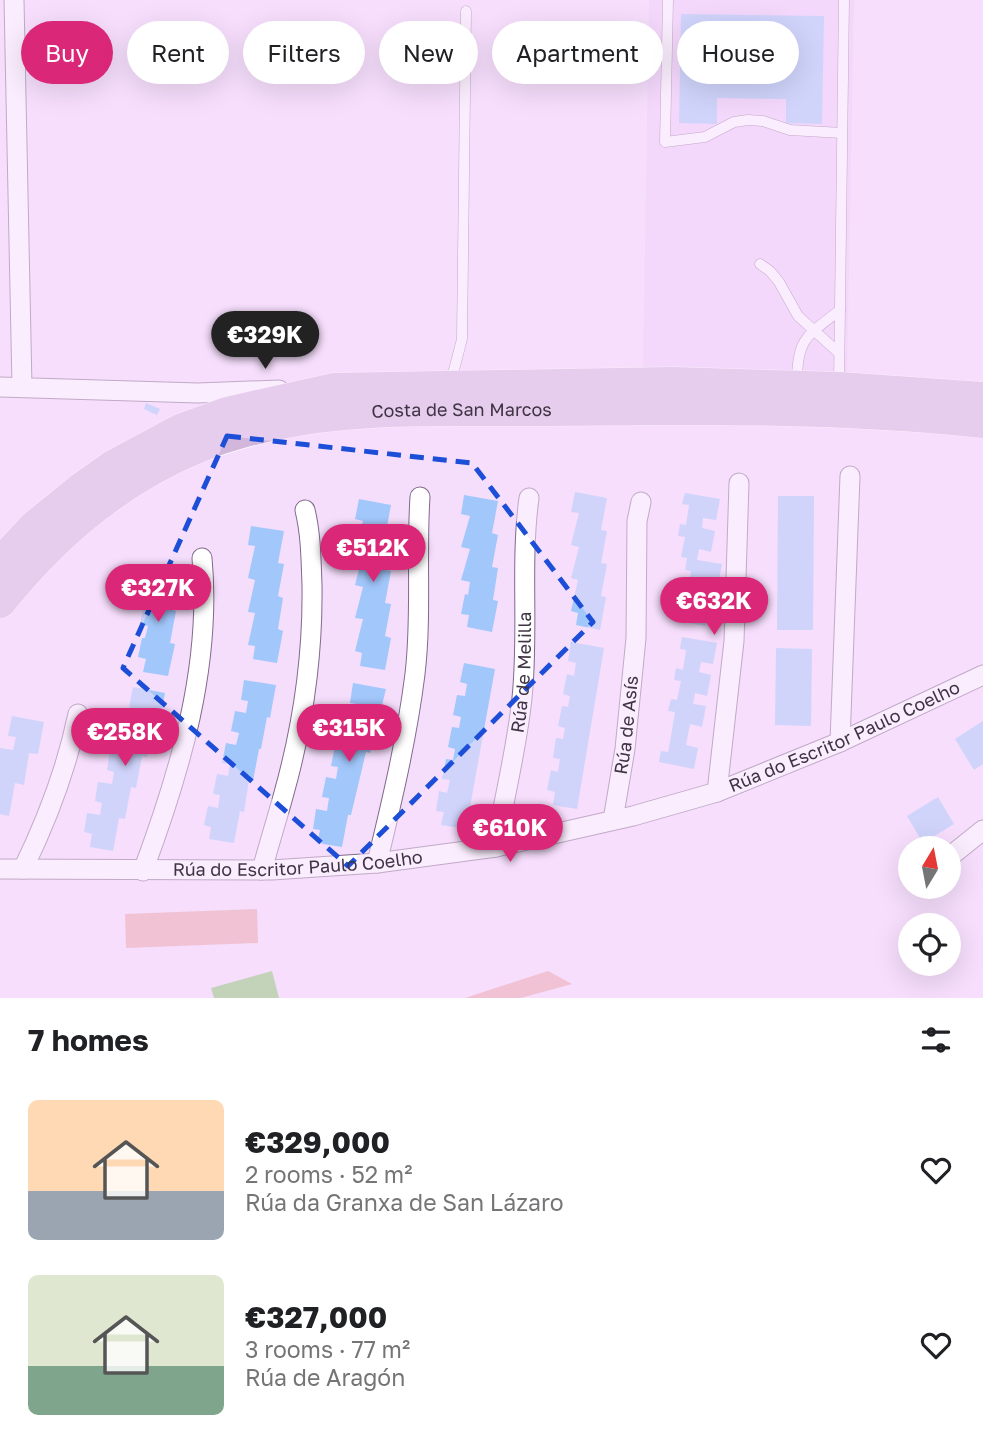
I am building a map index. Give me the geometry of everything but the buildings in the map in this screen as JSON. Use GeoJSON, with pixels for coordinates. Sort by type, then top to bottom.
{"type":"FeatureCollection","features":[{"type":"Feature","properties":{"kind":"main road","name":"Costa de San Marcos"},"geometry":{"type":"LineString","coordinates":[[0,563],[35,526],[113,466],[200,422],[329,401],[446,386],[672,383],[903,391],[982,415]]}},
{"type":"Feature","properties":{"kind":"main road","name":"Costa de San Marcos"},"geometry":{"type":"LineString","coordinates":[[0,602],[51,544],[150,469],[200,446],[253,430],[329,401],[373,411],[659,409],[982,415]]}},
{"type":"Feature","properties":{"kind":"main road"},"geometry":{"type":"LineString","coordinates":[[150,469],[160,453],[200,422]]}},
{"type":"Feature","properties":{"kind":"street"},"geometry":{"type":"LineString","coordinates":[[14,0],[22,387]]}},
{"type":"Feature","properties":{"kind":"street"},"geometry":{"type":"LineString","coordinates":[[0,387],[154,391],[329,401]]}},
{"type":"Feature","properties":{"kind":"street"},"geometry":{"type":"LineString","coordinates":[[154,391],[200,422]]}},
{"type":"Feature","properties":{"kind":"street"},"geometry":{"type":"LineString","coordinates":[[198,393],[219,401],[200,422]]}},
{"type":"Feature","properties":{"kind":"street"},"geometry":{"type":"LineString","coordinates":[[198,393],[200,422]]}},
{"type":"Feature","properties":{"kind":"street"},"geometry":{"type":"LineString","coordinates":[[840,742],[850,476]]}},
{"type":"Feature","properties":{"kind":"street"},"geometry":{"type":"LineString","coordinates":[[718,792],[734,641],[739,483]]}},
{"type":"Feature","properties":{"kind":"street"},"geometry":{"type":"LineString","coordinates":[[377,863],[403,750],[415,673],[420,497]]}},
{"type":"Feature","properties":{"kind":"street","name":"Rúa de Melilla"},"geometry":{"type":"LineString","coordinates":[[496,847],[522,698],[526,641],[526,523],[529,498]]}},
{"type":"Feature","properties":{"kind":"street","name":"Rúa de Asís"},"geometry":{"type":"LineString","coordinates":[[613,820],[625,748],[636,638],[637,521],[640,502]]}},
{"type":"Feature","properties":{"kind":"street"},"geometry":{"type":"LineString","coordinates":[[262,870],[285,791],[301,719],[308,671],[312,597],[311,533],[305,510]]}},
{"type":"Feature","properties":{"kind":"street"},"geometry":{"type":"LineString","coordinates":[[142,871],[172,788],[190,720],[201,636],[204,582],[202,558]]}},
{"type":"Feature","properties":{"kind":"street","name":"Rúa do Escritor Paulo Coelho"},"geometry":{"type":"LineString","coordinates":[[0,869],[262,870],[377,863],[496,847],[718,792],[840,742],[983,676]]}},
{"type":"Feature","properties":{"kind":"street"},"geometry":{"type":"LineString","coordinates":[[23,869],[56,789],[72,743],[78,714]]}},
{"type":"Feature","properties":{"kind":"street"},"geometry":{"type":"LineString","coordinates":[[961,848],[983,830]]}},
{"type":"Feature","properties":{"kind":"lane"},"geometry":{"type":"LineString","coordinates":[[668,0],[666,142],[705,137],[734,122],[748,120],[763,121],[790,130],[842,133]]}},
{"type":"Feature","properties":{"kind":"lane"},"geometry":{"type":"LineString","coordinates":[[839,388],[844,0]]}},
{"type":"Feature","properties":{"kind":"lane"},"geometry":{"type":"LineString","coordinates":[[446,386],[454,370],[462,339],[466,11]]}},
{"type":"Feature","properties":{"kind":"lane"},"geometry":{"type":"LineString","coordinates":[[760,264],[779,282],[798,316],[839,353]]}},
{"type":"Feature","properties":{"kind":"lane"},"geometry":{"type":"LineString","coordinates":[[797,386],[798,351],[813,332],[840,310]]}},
{"type":"Feature","properties":{"kind":"highlighted area"},"geometry":{"type":"Polygon","coordinates":[[[227,436],[472,463],[593,622],[348,866],[123,668],[227,436]]]}},
{"type":"Feature","properties":{"kind":"shaded area"},"geometry":{"type":"Polygon","coordinates":[[[649,0],[854,0],[847,376],[643,372],[648,84],[663,84],[663,21],[649,21],[649,0]]]}},
{"type":"Feature","properties":{"kind":"shaded area"},"geometry":{"type":"Polygon","coordinates":[[[257,909],[258,943],[126,948],[125,914],[257,909]]]}},
{"type":"Feature","properties":{"kind":"shaded area"},"geometry":{"type":"Polygon","coordinates":[[[272,971],[279,998],[214,998],[211,988],[272,971]]]}},
{"type":"Feature","properties":{"kind":"shaded area"},"geometry":{"type":"Polygon","coordinates":[[[548,971],[572,984],[521,998],[465,998],[548,971]]]}}]}
